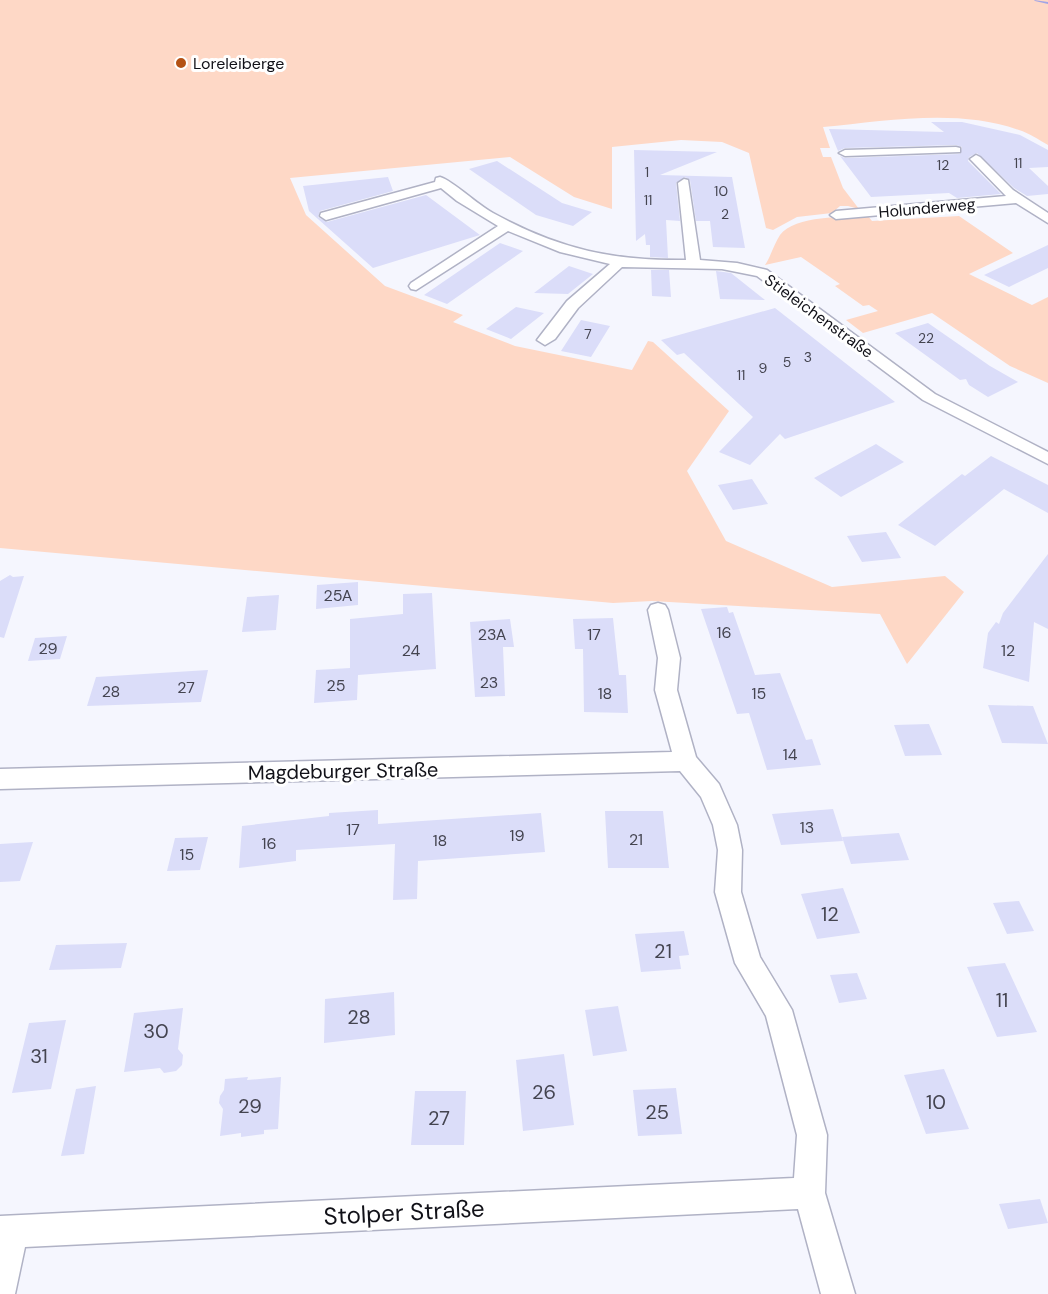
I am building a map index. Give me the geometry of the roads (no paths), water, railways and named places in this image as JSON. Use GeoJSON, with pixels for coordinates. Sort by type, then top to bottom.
{"type":"FeatureCollection","features":[{"type":"Feature","properties":{"kind":"street"},"geometry":{"type":"LineString","coordinates":[[845,153],[956,150],[961,156],[976,159],[1017,199],[1048,219]]}},
{"type":"Feature","properties":{"kind":"street","name":"Stieleichenstraße"},"geometry":{"type":"LineString","coordinates":[[326,216],[435,178],[506,228],[595,258],[619,262],[744,268],[762,273],[930,397],[1048,459]]}},
{"type":"Feature","properties":{"kind":"street"},"geometry":{"type":"LineString","coordinates":[[677,179],[694,266]]}},
{"type":"Feature","properties":{"kind":"street","name":"Holunderweg"},"geometry":{"type":"LineString","coordinates":[[836,215],[1017,199]]}},
{"type":"Feature","properties":{"kind":"street"},"geometry":{"type":"LineString","coordinates":[[416,286],[506,228]]}},
{"type":"Feature","properties":{"kind":"street"},"geometry":{"type":"LineString","coordinates":[[545,340],[555,333],[576,300],[611,273],[619,262]]}},
{"type":"Feature","properties":{"kind":"street"},"geometry":{"type":"LineString","coordinates":[[658,610],[669,658],[666,690],[686,761],[711,791],[725,825],[730,850],[728,892],[747,963],[778,1011],[812,1135],[808,1193],[838,1294]]}},
{"type":"Feature","properties":{"kind":"street","name":"Magdeburger Straße"},"geometry":{"type":"LineString","coordinates":[[0,779],[686,761]]}},
{"type":"Feature","properties":{"kind":"street","name":"Stolper Straße"},"geometry":{"type":"LineString","coordinates":[[6,1232],[808,1193]]}},
{"type":"Feature","properties":{"kind":"street"},"geometry":{"type":"LineString","coordinates":[[0,1290],[6,1232]]}},
{"type":"Feature","properties":{"kind":"waterway"},"geometry":{"type":"LineString","coordinates":[[1036,0],[1048,3]]}},
{"type":"Feature","properties":{"kind":"place","name":"Loreleiberge"},"geometry":{"type":"Point","coordinates":[181,63]}}]}
